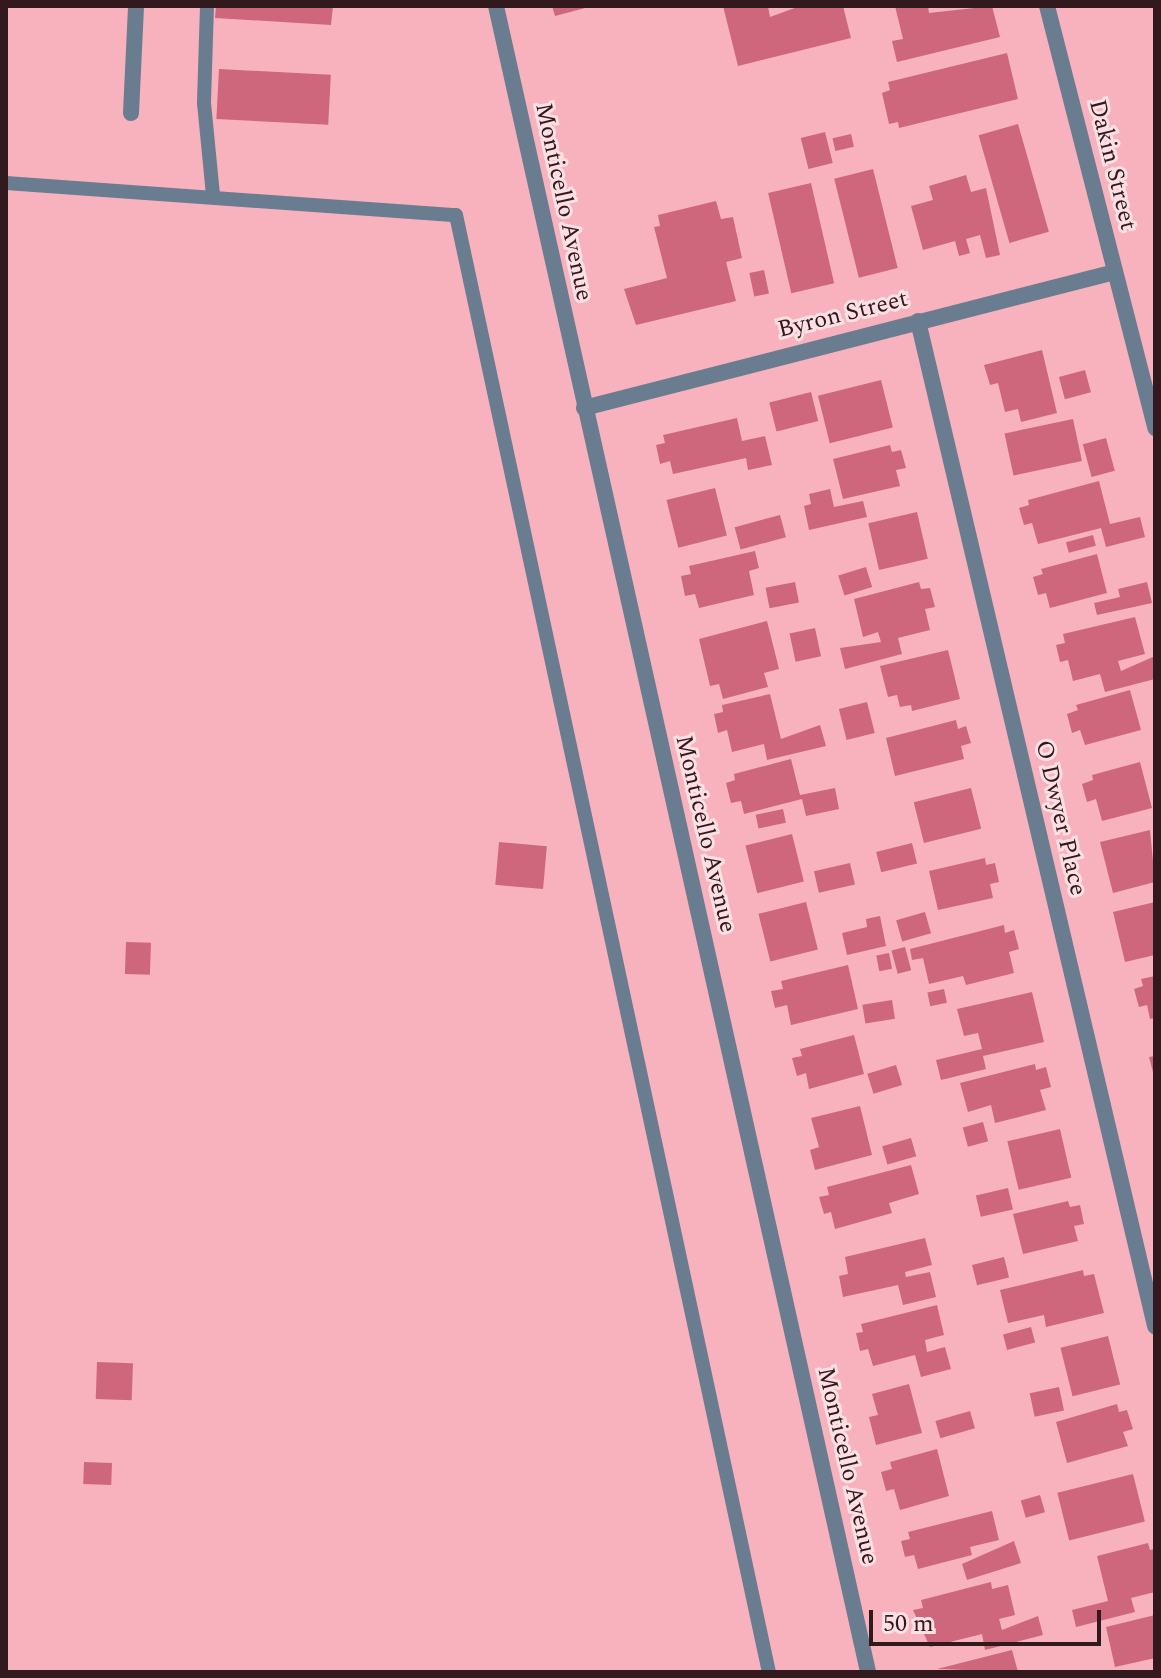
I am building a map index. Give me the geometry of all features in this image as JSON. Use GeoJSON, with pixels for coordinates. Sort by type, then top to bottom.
{"type":"FeatureCollection","features":[{"type":"Feature","properties":{"kind":"street"},"geometry":{"type":"LineString","coordinates":[[131,113],[136,6]]}},
{"type":"Feature","properties":{"kind":"street","name":"Monticello Avenue"},"geometry":{"type":"LineString","coordinates":[[496,6],[868,1672]]}},
{"type":"Feature","properties":{"kind":"street","name":"Dakin Street"},"geometry":{"type":"LineString","coordinates":[[1047,6],[1155,428]]}},
{"type":"Feature","properties":{"kind":"street","name":"Byron Street"},"geometry":{"type":"LineString","coordinates":[[584,408],[1115,272]]}},
{"type":"Feature","properties":{"kind":"street","name":"O Dwyer Place"},"geometry":{"type":"LineString","coordinates":[[918,321],[1155,1326]]}},
{"type":"Feature","properties":{"kind":"lane"},"geometry":{"type":"LineString","coordinates":[[207,6],[204,103],[213,195]]}},
{"type":"Feature","properties":{"kind":"lane"},"geometry":{"type":"LineString","coordinates":[[6,183],[213,195],[456,215],[769,1672]]}},
{"type":"Feature","properties":{"kind":"building"},"geometry":{"type":"Polygon","coordinates":[[[216,6],[333,6],[331,25],[215,18],[216,6]]]}},
{"type":"Feature","properties":{"kind":"building"},"geometry":{"type":"Polygon","coordinates":[[[552,6],[589,6],[589,7],[555,16],[552,6]]]}},
{"type":"Feature","properties":{"kind":"building"},"geometry":{"type":"Polygon","coordinates":[[[723,6],[768,6],[770,17],[800,6],[843,6],[851,38],[738,66],[723,6]]]}},
{"type":"Feature","properties":{"kind":"building"},"geometry":{"type":"Polygon","coordinates":[[[895,6],[928,6],[929,13],[992,6],[1000,37],[897,62],[892,41],[903,39],[895,6]]]}},
{"type":"Feature","properties":{"kind":"building"},"geometry":{"type":"Polygon","coordinates":[[[1007,53],[1018,99],[899,128],[898,122],[889,124],[882,93],[890,90],[888,82],[1007,53]]]}},
{"type":"Feature","properties":{"kind":"building"},"geometry":{"type":"Polygon","coordinates":[[[219,69],[331,75],[328,125],[216,119],[219,69]]]}},
{"type":"Feature","properties":{"kind":"building"},"geometry":{"type":"Polygon","coordinates":[[[1018,124],[1049,232],[1009,243],[979,135],[1018,124]]]}},
{"type":"Feature","properties":{"kind":"building"},"geometry":{"type":"Polygon","coordinates":[[[825,132],[833,163],[808,169],[801,138],[825,132]]]}},
{"type":"Feature","properties":{"kind":"building"},"geometry":{"type":"Polygon","coordinates":[[[851,134],[854,147],[835,151],[832,138],[851,134]]]}},
{"type":"Feature","properties":{"kind":"building"},"geometry":{"type":"Polygon","coordinates":[[[873,169],[898,268],[859,278],[834,179],[873,169]]]}},
{"type":"Feature","properties":{"kind":"building"},"geometry":{"type":"Polygon","coordinates":[[[966,175],[971,192],[986,188],[1000,255],[986,258],[980,235],[966,239],[970,253],[959,256],[955,241],[923,250],[911,206],[933,200],[929,186],[966,175]]]}},
{"type":"Feature","properties":{"kind":"building"},"geometry":{"type":"Polygon","coordinates":[[[811,183],[834,283],[791,293],[768,193],[811,183]]]}},
{"type":"Feature","properties":{"kind":"building"},"geometry":{"type":"Polygon","coordinates":[[[716,201],[721,219],[733,217],[742,258],[726,262],[736,301],[636,325],[624,289],[667,278],[654,227],[660,226],[658,215],[716,201]]]}},
{"type":"Feature","properties":{"kind":"building"},"geometry":{"type":"Polygon","coordinates":[[[764,270],[769,293],[754,297],[749,273],[764,270]]]}},
{"type":"Feature","properties":{"kind":"building"},"geometry":{"type":"Polygon","coordinates":[[[1042,350],[1057,413],[1021,422],[1018,409],[1005,412],[998,383],[990,385],[984,365],[1042,350]]]}},
{"type":"Feature","properties":{"kind":"building"},"geometry":{"type":"Polygon","coordinates":[[[1085,370],[1091,392],[1065,399],[1059,377],[1085,370]]]}},
{"type":"Feature","properties":{"kind":"building"},"geometry":{"type":"Polygon","coordinates":[[[881,380],[893,428],[830,443],[818,396],[881,380]]]}},
{"type":"Feature","properties":{"kind":"building"},"geometry":{"type":"Polygon","coordinates":[[[811,392],[818,421],[777,432],[769,402],[811,392]]]}},
{"type":"Feature","properties":{"kind":"building"},"geometry":{"type":"Polygon","coordinates":[[[737,418],[742,441],[765,436],[772,465],[748,470],[746,458],[673,474],[670,461],[660,464],[656,445],[665,443],[663,435],[737,418]]]}},
{"type":"Feature","properties":{"kind":"building"},"geometry":{"type":"Polygon","coordinates":[[[1073,419],[1082,461],[1013,476],[1005,434],[1073,419]]]}},
{"type":"Feature","properties":{"kind":"building"},"geometry":{"type":"Polygon","coordinates":[[[1106,438],[1115,471],[1092,477],[1083,444],[1106,438]]]}},
{"type":"Feature","properties":{"kind":"building"},"geometry":{"type":"Polygon","coordinates":[[[890,445],[892,452],[901,450],[906,468],[896,470],[900,486],[843,499],[833,459],[890,445]]]}},
{"type":"Feature","properties":{"kind":"building"},"geometry":{"type":"Polygon","coordinates":[[[1099,481],[1110,524],[1140,517],[1145,537],[1106,547],[1101,528],[1038,544],[1032,523],[1024,525],[1019,508],[1029,505],[1028,500],[1099,481]]]}},
{"type":"Feature","properties":{"kind":"building"},"geometry":{"type":"Polygon","coordinates":[[[715,488],[727,536],[678,548],[666,500],[715,488]]]}},
{"type":"Feature","properties":{"kind":"building"},"geometry":{"type":"Polygon","coordinates":[[[830,489],[834,507],[863,501],[867,517],[809,530],[804,506],[811,504],[809,494],[830,489]]]}},
{"type":"Feature","properties":{"kind":"building"},"geometry":{"type":"Polygon","coordinates":[[[917,512],[928,559],[879,570],[868,523],[917,512]]]}},
{"type":"Feature","properties":{"kind":"building"},"geometry":{"type":"Polygon","coordinates":[[[780,515],[786,537],[741,549],[735,527],[780,515]]]}},
{"type":"Feature","properties":{"kind":"building"},"geometry":{"type":"Polygon","coordinates":[[[1093,535],[1096,546],[1069,553],[1066,542],[1093,535]]]}},
{"type":"Feature","properties":{"kind":"building"},"geometry":{"type":"Polygon","coordinates":[[[755,551],[759,568],[749,571],[754,595],[699,608],[695,594],[685,596],[681,576],[691,574],[689,566],[755,551]]]}},
{"type":"Feature","properties":{"kind":"building"},"geometry":{"type":"Polygon","coordinates":[[[1097,554],[1107,593],[1050,608],[1046,593],[1038,595],[1033,577],[1043,574],[1041,569],[1097,554]]]}},
{"type":"Feature","properties":{"kind":"building"},"geometry":{"type":"Polygon","coordinates":[[[866,567],[872,587],[844,596],[838,575],[866,567]]]}},
{"type":"Feature","properties":{"kind":"building"},"geometry":{"type":"Polygon","coordinates":[[[795,582],[799,603],[770,608],[766,588],[795,582]]]}},
{"type":"Feature","properties":{"kind":"building"},"geometry":{"type":"Polygon","coordinates":[[[919,582],[921,589],[930,588],[935,607],[925,609],[930,630],[898,638],[902,654],[845,669],[840,648],[881,642],[878,632],[863,637],[854,599],[919,582]]]}},
{"type":"Feature","properties":{"kind":"building"},"geometry":{"type":"Polygon","coordinates":[[[1147,582],[1152,603],[1097,615],[1094,603],[1120,597],[1118,589],[1147,582]]]}},
{"type":"Feature","properties":{"kind":"building"},"geometry":{"type":"Polygon","coordinates":[[[1135,617],[1145,654],[1118,661],[1121,671],[1155,656],[1155,679],[1105,692],[1100,674],[1073,681],[1068,660],[1060,662],[1056,645],[1065,643],[1063,634],[1135,617]]]}},
{"type":"Feature","properties":{"kind":"building"},"geometry":{"type":"Polygon","coordinates":[[[767,621],[779,669],[764,673],[768,687],[723,699],[719,684],[710,686],[699,639],[767,621]]]}},
{"type":"Feature","properties":{"kind":"building"},"geometry":{"type":"Polygon","coordinates":[[[815,628],[821,656],[796,662],[790,633],[815,628]]]}},
{"type":"Feature","properties":{"kind":"building"},"geometry":{"type":"Polygon","coordinates":[[[948,650],[960,699],[912,711],[911,705],[900,707],[897,695],[888,697],[880,666],[948,650]]]}},
{"type":"Feature","properties":{"kind":"building"},"geometry":{"type":"Polygon","coordinates":[[[1130,690],[1141,730],[1085,745],[1080,730],[1072,733],[1067,714],[1078,710],[1076,705],[1130,690]]]}},
{"type":"Feature","properties":{"kind":"building"},"geometry":{"type":"Polygon","coordinates":[[[770,694],[781,739],[820,725],[826,746],[767,760],[764,744],[732,752],[727,730],[718,733],[714,714],[723,712],[722,705],[770,694]]]}},
{"type":"Feature","properties":{"kind":"building"},"geometry":{"type":"Polygon","coordinates":[[[867,702],[875,733],[847,740],[839,709],[867,702]]]}},
{"type":"Feature","properties":{"kind":"building"},"geometry":{"type":"Polygon","coordinates":[[[956,720],[958,729],[966,726],[971,743],[961,746],[964,759],[895,776],[886,738],[956,720]]]}},
{"type":"Feature","properties":{"kind":"building"},"geometry":{"type":"Polygon","coordinates":[[[791,759],[800,795],[835,788],[839,809],[806,816],[802,799],[744,814],[741,801],[731,803],[726,783],[735,780],[734,774],[791,759]]]}},
{"type":"Feature","properties":{"kind":"building"},"geometry":{"type":"Polygon","coordinates":[[[1140,762],[1152,808],[1102,821],[1096,799],[1087,802],[1082,784],[1093,780],[1092,775],[1140,762]]]}},
{"type":"Feature","properties":{"kind":"building"},"geometry":{"type":"Polygon","coordinates":[[[971,788],[981,829],[924,843],[914,802],[971,788]]]}},
{"type":"Feature","properties":{"kind":"building"},"geometry":{"type":"Polygon","coordinates":[[[783,809],[786,823],[759,829],[756,815],[783,809]]]}},
{"type":"Feature","properties":{"kind":"building"},"geometry":{"type":"Polygon","coordinates":[[[1150,830],[1155,882],[1113,893],[1100,842],[1150,830]]]}},
{"type":"Feature","properties":{"kind":"building"},"geometry":{"type":"Polygon","coordinates":[[[792,834],[804,882],[757,893],[745,846],[792,834]]]}},
{"type":"Feature","properties":{"kind":"building"},"geometry":{"type":"Polygon","coordinates":[[[499,842],[547,846],[543,889],[495,885],[499,842]]]}},
{"type":"Feature","properties":{"kind":"building"},"geometry":{"type":"Polygon","coordinates":[[[912,843],[917,863],[881,872],[876,852],[912,843]]]}},
{"type":"Feature","properties":{"kind":"building"},"geometry":{"type":"Polygon","coordinates":[[[985,858],[986,865],[995,863],[999,882],[990,884],[993,898],[938,910],[929,871],[985,858]]]}},
{"type":"Feature","properties":{"kind":"building"},"geometry":{"type":"Polygon","coordinates":[[[850,863],[855,884],[819,893],[814,871],[850,863]]]}},
{"type":"Feature","properties":{"kind":"building"},"geometry":{"type":"Polygon","coordinates":[[[806,902],[818,950],[770,961],[758,914],[806,902]]]}},
{"type":"Feature","properties":{"kind":"building"},"geometry":{"type":"Polygon","coordinates":[[[1155,902],[1155,955],[1125,962],[1113,912],[1155,902]]]}},
{"type":"Feature","properties":{"kind":"building"},"geometry":{"type":"Polygon","coordinates":[[[925,912],[931,933],[902,941],[896,920],[925,912]]]}},
{"type":"Feature","properties":{"kind":"building"},"geometry":{"type":"Polygon","coordinates":[[[880,916],[886,946],[847,955],[842,933],[867,927],[866,919],[880,916]]]}},
{"type":"Feature","properties":{"kind":"building"},"geometry":{"type":"Polygon","coordinates":[[[1004,925],[1005,933],[1014,930],[1019,949],[1009,952],[1014,973],[966,985],[963,976],[929,984],[923,958],[912,960],[910,949],[1004,925]]]}},
{"type":"Feature","properties":{"kind":"building"},"geometry":{"type":"Polygon","coordinates":[[[126,942],[151,943],[150,975],[125,974],[126,942]]]}},
{"type":"Feature","properties":{"kind":"building"},"geometry":{"type":"Polygon","coordinates":[[[905,947],[911,970],[898,974],[891,951],[905,947]]]}},
{"type":"Feature","properties":{"kind":"building"},"geometry":{"type":"Polygon","coordinates":[[[889,953],[892,969],[879,971],[876,955],[889,953]]]}},
{"type":"Feature","properties":{"kind":"building"},"geometry":{"type":"Polygon","coordinates":[[[848,965],[858,1009],[791,1025],[787,1005],[775,1008],[771,991],[783,989],[781,981],[848,965]]]}},
{"type":"Feature","properties":{"kind":"building"},"geometry":{"type":"Polygon","coordinates":[[[1155,976],[1155,1018],[1150,1019],[1147,1005],[1139,1007],[1134,989],[1143,986],[1141,979],[1155,976]]]}},
{"type":"Feature","properties":{"kind":"building"},"geometry":{"type":"Polygon","coordinates":[[[944,989],[947,1003],[930,1006],[927,993],[944,989]]]}},
{"type":"Feature","properties":{"kind":"building"},"geometry":{"type":"Polygon","coordinates":[[[1032,992],[1044,1042],[983,1056],[986,1069],[941,1080],[936,1060],[982,1049],[978,1033],[964,1036],[957,1009],[1032,992]]]}},
{"type":"Feature","properties":{"kind":"building"},"geometry":{"type":"Polygon","coordinates":[[[892,1000],[895,1019],[865,1023],[862,1005],[892,1000]]]}},
{"type":"Feature","properties":{"kind":"building"},"geometry":{"type":"Polygon","coordinates":[[[854,1035],[864,1074],[809,1089],[806,1073],[797,1076],[792,1058],[802,1056],[800,1049],[854,1035]]]}},
{"type":"Feature","properties":{"kind":"building"},"geometry":{"type":"Polygon","coordinates":[[[1155,1056],[1155,1076],[1154,1076],[1149,1057],[1155,1056]]]}},
{"type":"Feature","properties":{"kind":"building"},"geometry":{"type":"Polygon","coordinates":[[[1035,1064],[1036,1070],[1046,1067],[1051,1087],[1040,1090],[1046,1110],[995,1123],[991,1105],[968,1112],[960,1083],[1035,1064]]]}},
{"type":"Feature","properties":{"kind":"building"},"geometry":{"type":"Polygon","coordinates":[[[896,1065],[902,1085],[873,1094],[867,1074],[896,1065]]]}},
{"type":"Feature","properties":{"kind":"building"},"geometry":{"type":"Polygon","coordinates":[[[860,1106],[872,1155],[815,1170],[810,1150],[819,1147],[811,1118],[860,1106]]]}},
{"type":"Feature","properties":{"kind":"building"},"geometry":{"type":"Polygon","coordinates":[[[983,1122],[988,1141],[968,1147],[963,1127],[983,1122]]]}},
{"type":"Feature","properties":{"kind":"building"},"geometry":{"type":"Polygon","coordinates":[[[1060,1129],[1071,1178],[1019,1190],[1007,1141],[1060,1129]]]}},
{"type":"Feature","properties":{"kind":"building"},"geometry":{"type":"Polygon","coordinates":[[[911,1138],[916,1156],[887,1165],[882,1146],[911,1138]]]}},
{"type":"Feature","properties":{"kind":"building"},"geometry":{"type":"Polygon","coordinates":[[[911,1165],[919,1194],[889,1203],[892,1213],[835,1229],[831,1212],[824,1214],[819,1197],[829,1195],[827,1187],[911,1165]]]}},
{"type":"Feature","properties":{"kind":"building"},"geometry":{"type":"Polygon","coordinates":[[[1008,1188],[1013,1209],[981,1217],[976,1195],[1008,1188]]]}},
{"type":"Feature","properties":{"kind":"building"},"geometry":{"type":"Polygon","coordinates":[[[1068,1201],[1070,1207],[1080,1205],[1084,1224],[1074,1226],[1078,1241],[1023,1254],[1013,1214],[1068,1201]]]}},
{"type":"Feature","properties":{"kind":"building"},"geometry":{"type":"Polygon","coordinates":[[[925,1238],[932,1265],[905,1272],[906,1277],[930,1272],[936,1297],[903,1305],[898,1285],[843,1297],[839,1276],[848,1274],[845,1257],[925,1238]]]}},
{"type":"Feature","properties":{"kind":"building"},"geometry":{"type":"Polygon","coordinates":[[[1004,1257],[1009,1277],[977,1285],[972,1265],[1004,1257]]]}},
{"type":"Feature","properties":{"kind":"building"},"geometry":{"type":"Polygon","coordinates":[[[1083,1270],[1084,1276],[1094,1274],[1104,1313],[1046,1327],[1044,1315],[1008,1323],[1000,1290],[1083,1270]]]}},
{"type":"Feature","properties":{"kind":"building"},"geometry":{"type":"Polygon","coordinates":[[[937,1305],[944,1335],[925,1340],[927,1352],[945,1347],[951,1369],[921,1377],[915,1355],[873,1366],[868,1349],[860,1351],[856,1333],[863,1332],[861,1324],[937,1305]]]}},
{"type":"Feature","properties":{"kind":"building"},"geometry":{"type":"Polygon","coordinates":[[[1031,1327],[1035,1342],[1007,1350],[1003,1335],[1031,1327]]]}},
{"type":"Feature","properties":{"kind":"building"},"geometry":{"type":"Polygon","coordinates":[[[1108,1336],[1120,1385],[1073,1396],[1060,1348],[1108,1336]]]}},
{"type":"Feature","properties":{"kind":"building"},"geometry":{"type":"Polygon","coordinates":[[[97,1362],[133,1363],[132,1400],[96,1399],[97,1362]]]}},
{"type":"Feature","properties":{"kind":"building"},"geometry":{"type":"Polygon","coordinates":[[[909,1384],[922,1433],[876,1445],[869,1417],[878,1415],[872,1394],[909,1384]]]}},
{"type":"Feature","properties":{"kind":"building"},"geometry":{"type":"Polygon","coordinates":[[[1059,1387],[1064,1410],[1035,1417],[1030,1393],[1059,1387]]]}},
{"type":"Feature","properties":{"kind":"building"},"geometry":{"type":"Polygon","coordinates":[[[1117,1404],[1119,1412],[1127,1410],[1133,1429],[1123,1432],[1128,1446],[1067,1463],[1056,1422],[1117,1404]]]}},
{"type":"Feature","properties":{"kind":"building"},"geometry":{"type":"Polygon","coordinates":[[[970,1411],[975,1428],[940,1438],[935,1421],[970,1411]]]}},
{"type":"Feature","properties":{"kind":"building"},"geometry":{"type":"Polygon","coordinates":[[[937,1449],[949,1496],[900,1510],[894,1489],[886,1491],[881,1472],[892,1469],[890,1462],[937,1449]]]}},
{"type":"Feature","properties":{"kind":"building"},"geometry":{"type":"Polygon","coordinates":[[[84,1462],[112,1463],[111,1485],[83,1484],[84,1462]]]}},
{"type":"Feature","properties":{"kind":"building"},"geometry":{"type":"Polygon","coordinates":[[[1133,1474],[1145,1522],[1069,1540],[1057,1493],[1133,1474]]]}},
{"type":"Feature","properties":{"kind":"building"},"geometry":{"type":"Polygon","coordinates":[[[1040,1495],[1045,1512],[1026,1518],[1021,1501],[1040,1495]]]}},
{"type":"Feature","properties":{"kind":"building"},"geometry":{"type":"Polygon","coordinates":[[[992,1511],[999,1540],[970,1547],[972,1555],[918,1569],[914,1555],[905,1557],[901,1541],[910,1539],[908,1532],[992,1511]]]}},
{"type":"Feature","properties":{"kind":"building"},"geometry":{"type":"Polygon","coordinates":[[[1014,1541],[1021,1563],[967,1580],[962,1564],[1014,1541]]]}},
{"type":"Feature","properties":{"kind":"building"},"geometry":{"type":"Polygon","coordinates":[[[1148,1543],[1150,1550],[1155,1549],[1155,1592],[1131,1598],[1135,1612],[1076,1627],[1072,1610],[1108,1601],[1097,1556],[1148,1543]]]}},
{"type":"Feature","properties":{"kind":"building"},"geometry":{"type":"Polygon","coordinates":[[[991,1582],[992,1589],[1008,1585],[1015,1615],[999,1619],[1002,1630],[1038,1616],[1043,1635],[985,1650],[982,1634],[930,1647],[913,1610],[923,1608],[921,1600],[991,1582]]]}},
{"type":"Feature","properties":{"kind":"building"},"geometry":{"type":"Polygon","coordinates":[[[1155,1615],[1155,1658],[1115,1667],[1106,1627],[1155,1615]]]}},
{"type":"Feature","properties":{"kind":"building"},"geometry":{"type":"Polygon","coordinates":[[[1012,1650],[1018,1672],[937,1669],[1012,1650]]]}}]}
